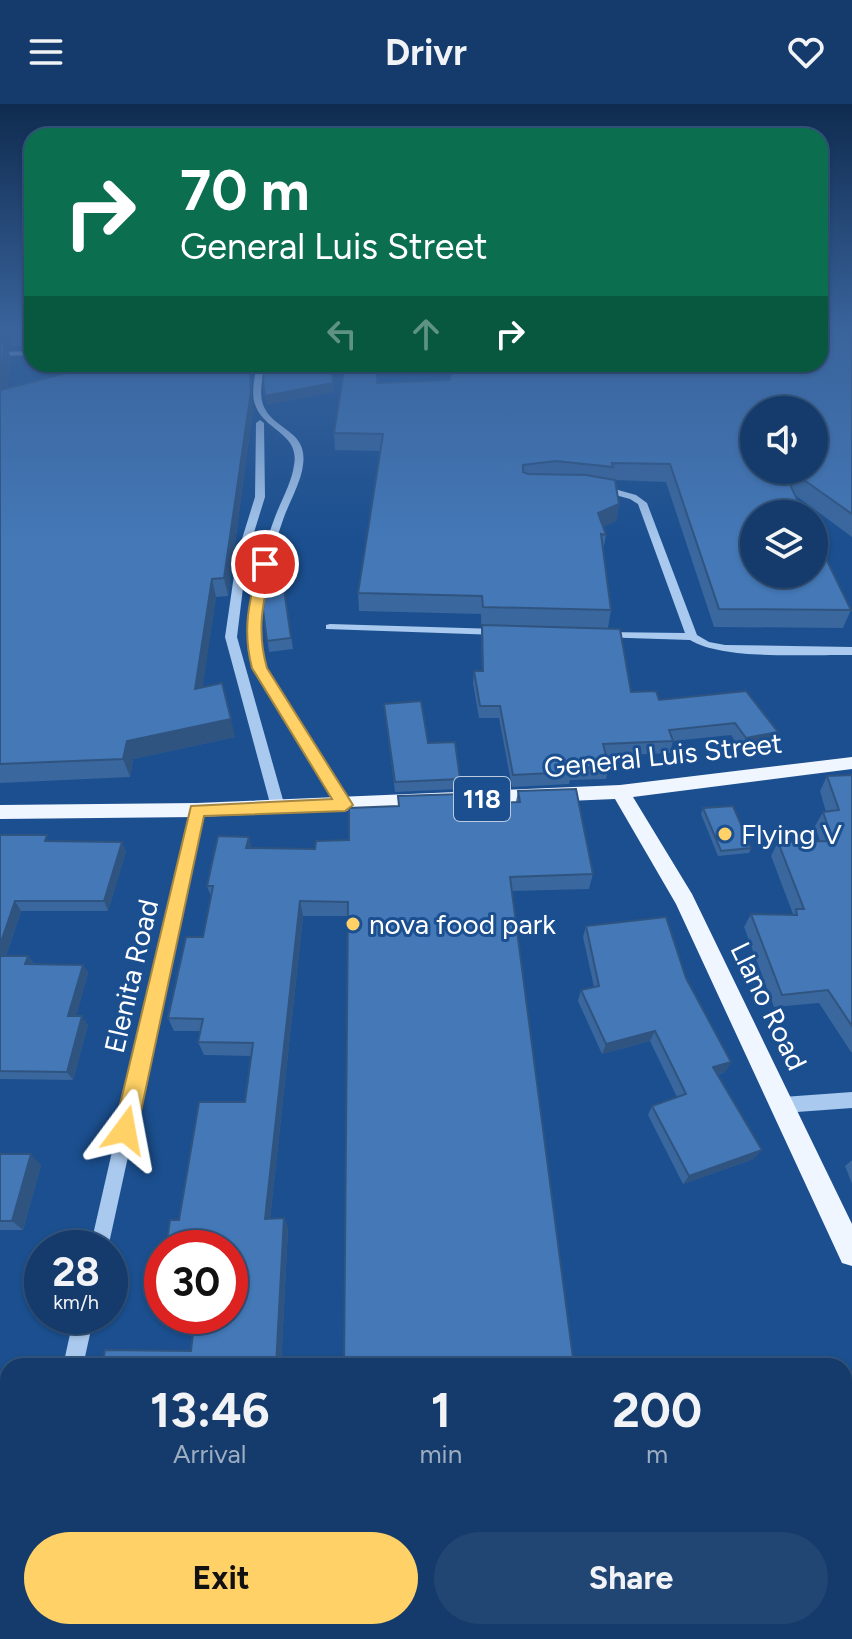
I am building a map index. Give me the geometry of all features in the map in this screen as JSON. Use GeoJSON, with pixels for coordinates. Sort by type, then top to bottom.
{"type":"FeatureCollection","features":[{"type":"Feature","properties":{"kind":"main road","name":"General Luis Street"},"geometry":{"type":"LineString","coordinates":[[0,812],[197,810],[620,792],[852,763]]}},
{"type":"Feature","properties":{"kind":"main road","name":"Llano Road"},"geometry":{"type":"LineString","coordinates":[[620,792],[685,900],[852,1253]]}},
{"type":"Feature","properties":{"kind":"street"},"geometry":{"type":"LineString","coordinates":[[260,400],[260,409],[292,435],[299,446],[299,465],[258,586],[253,614],[253,645],[259,668],[345,805]]}},
{"type":"Feature","properties":{"kind":"street"},"geometry":{"type":"LineString","coordinates":[[260,423],[260,497],[242,555],[231,637],[278,807]]}},
{"type":"Feature","properties":{"kind":"street"},"geometry":{"type":"LineString","coordinates":[[587,488],[619,492],[642,503],[692,637]]}},
{"type":"Feature","properties":{"kind":"street"},"geometry":{"type":"LineString","coordinates":[[330,627],[519,632]]}},
{"type":"Feature","properties":{"kind":"street"},"geometry":{"type":"LineString","coordinates":[[582,634],[692,637],[706,645],[725,649],[852,651]]}},
{"type":"Feature","properties":{"kind":"street","name":"Elenita Road"},"geometry":{"type":"LineString","coordinates":[[103,1230],[197,810]]}},
{"type":"Feature","properties":{"kind":"street"},"geometry":{"type":"LineString","coordinates":[[783,1105],[852,1100]]}},
{"type":"Feature","properties":{"kind":"street"},"geometry":{"type":"LineString","coordinates":[[75,1358],[80,1334]]}},
{"type":"Feature","properties":{"kind":"building"},"geometry":{"type":"Polygon","coordinates":[[[0,400],[250,400],[224,578],[212,579],[195,689],[222,683],[231,719],[127,741],[123,759],[0,764],[0,400]]]}},
{"type":"Feature","properties":{"kind":"building"},"geometry":{"type":"Polygon","coordinates":[[[339,400],[740,400],[740,484],[790,484],[797,500],[740,500],[740,588],[828,588],[828,563],[851,610],[719,609],[670,464],[612,463],[613,467],[556,461],[523,465],[523,472],[528,474],[586,475],[615,480],[619,504],[598,513],[606,535],[601,534],[611,610],[483,607],[482,596],[358,593],[383,434],[334,433],[339,400]]]}},
{"type":"Feature","properties":{"kind":"building"},"geometry":{"type":"Polygon","coordinates":[[[828,400],[852,400],[852,514],[810,484],[828,484],[828,400]]]}},
{"type":"Feature","properties":{"kind":"building"},"geometry":{"type":"Polygon","coordinates":[[[280,561],[291,638],[267,641],[263,610],[265,582],[269,563],[280,561]]]}},
{"type":"Feature","properties":{"kind":"building"},"geometry":{"type":"Polygon","coordinates":[[[482,625],[620,629],[631,692],[656,691],[659,700],[746,691],[778,732],[746,738],[735,723],[669,730],[673,741],[603,744],[609,767],[513,775],[500,706],[480,706],[474,671],[483,671],[482,625]]]}},
{"type":"Feature","properties":{"kind":"building"},"geometry":{"type":"Polygon","coordinates":[[[421,701],[428,743],[455,742],[460,779],[395,782],[384,704],[421,701]]]}},
{"type":"Feature","properties":{"kind":"building"},"geometry":{"type":"Polygon","coordinates":[[[852,775],[852,1026],[828,990],[782,995],[751,914],[797,915],[796,909],[804,909],[778,842],[833,841],[823,812],[839,810],[827,776],[852,775]]]}},
{"type":"Feature","properties":{"kind":"building"},"geometry":{"type":"Polygon","coordinates":[[[576,789],[593,874],[510,877],[573,1358],[344,1358],[348,902],[300,901],[265,1219],[284,1218],[276,1358],[104,1358],[105,1350],[191,1351],[193,1334],[248,1334],[248,1230],[169,1230],[170,1220],[179,1220],[199,1102],[245,1102],[253,1043],[198,1042],[203,1019],[168,1018],[186,937],[203,937],[213,886],[207,886],[218,836],[249,837],[246,848],[315,849],[316,841],[349,840],[349,808],[399,806],[398,796],[462,794],[464,804],[520,802],[518,791],[576,789]]]}},
{"type":"Feature","properties":{"kind":"building","name":"Flying V"},"geometry":{"type":"Polygon","coordinates":[[[733,806],[751,848],[721,851],[703,808],[733,806]]]}},
{"type":"Feature","properties":{"kind":"building"},"geometry":{"type":"Polygon","coordinates":[[[0,835],[47,835],[45,841],[122,842],[104,901],[15,901],[0,945],[0,835]]]}},
{"type":"Feature","properties":{"kind":"building"},"geometry":{"type":"Polygon","coordinates":[[[666,917],[686,978],[731,1062],[713,1067],[762,1150],[689,1176],[652,1106],[686,1094],[655,1031],[606,1044],[581,990],[599,986],[586,926],[666,917]]]}},
{"type":"Feature","properties":{"kind":"building"},"geometry":{"type":"Polygon","coordinates":[[[0,956],[28,956],[25,964],[83,965],[68,1016],[82,1016],[67,1072],[0,1071],[0,956]]]}},
{"type":"Feature","properties":{"kind":"building"},"geometry":{"type":"Polygon","coordinates":[[[0,1154],[31,1154],[12,1221],[0,1221],[0,1154]]]}},
{"type":"Feature","properties":{"kind":"place","name":"Flying V"},"geometry":{"type":"Point","coordinates":[725,834]}},
{"type":"Feature","properties":{"kind":"place","name":"nova food park"},"geometry":{"type":"Point","coordinates":[353,924]}},
{"type":"Feature","properties":{"kind":"route"},"geometry":{"type":"LineString","coordinates":[[125,1130],[197,810],[345,805],[259,668],[253,645],[253,614],[265,564]]}}]}
